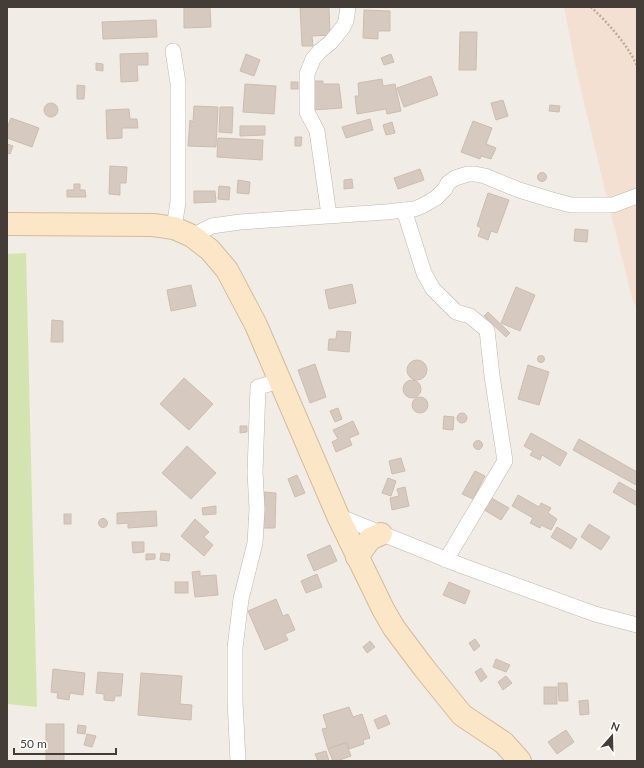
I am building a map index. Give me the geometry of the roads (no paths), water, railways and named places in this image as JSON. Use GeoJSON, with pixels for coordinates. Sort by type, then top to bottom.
{"type":"FeatureCollection","features":[{"type":"Feature","properties":{"kind":"street"},"geometry":{"type":"LineString","coordinates":[[329,215],[316,131],[307,112],[307,74],[313,59],[343,27],[346,21],[348,7]]}},
{"type":"Feature","properties":{"kind":"street"},"geometry":{"type":"LineString","coordinates":[[173,52],[178,83],[178,202],[183,232]]}},
{"type":"Feature","properties":{"kind":"street"},"geometry":{"type":"LineString","coordinates":[[183,232],[240,222],[404,210],[422,206],[430,202],[440,195],[448,183],[455,178],[468,174],[485,176],[519,190],[571,204],[613,205],[637,196]]}},
{"type":"Feature","properties":{"kind":"street"},"geometry":{"type":"LineString","coordinates":[[404,210],[424,273],[433,288],[456,312],[470,316],[487,330],[492,376],[505,461],[446,560]]}},
{"type":"Feature","properties":{"kind":"street"},"geometry":{"type":"LineString","coordinates":[[7,224],[153,225],[183,232],[210,250],[227,270],[256,324],[338,516],[357,557],[394,628],[462,715],[504,743],[520,761]]}},
{"type":"Feature","properties":{"kind":"street"},"geometry":{"type":"LineString","coordinates":[[238,761],[235,701],[235,648],[241,599],[255,543],[257,509],[255,466],[258,387],[280,381]]}},
{"type":"Feature","properties":{"kind":"street"},"geometry":{"type":"LineString","coordinates":[[338,516],[446,560],[595,614],[637,625]]}},
{"type":"Feature","properties":{"kind":"street"},"geometry":{"type":"LineString","coordinates":[[357,557],[370,539],[381,534]]}}]}
